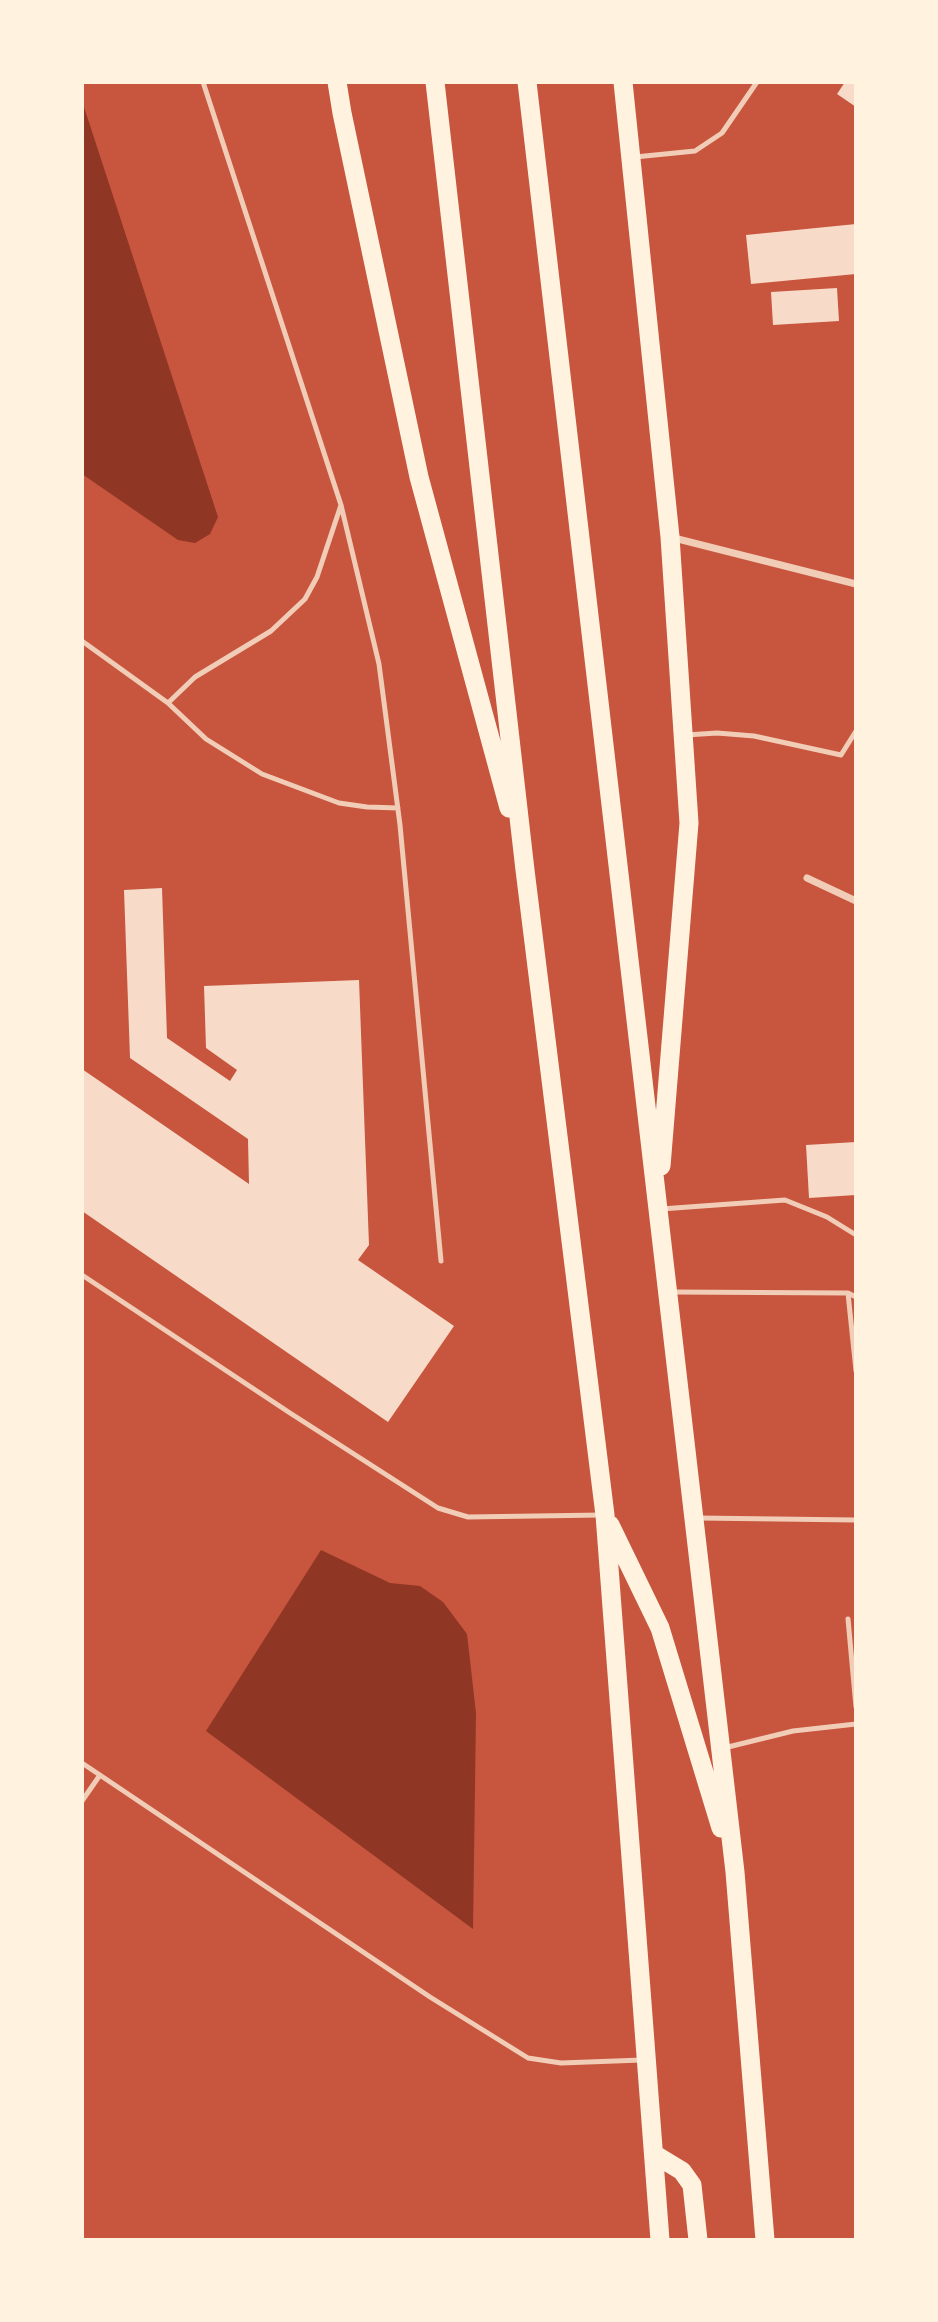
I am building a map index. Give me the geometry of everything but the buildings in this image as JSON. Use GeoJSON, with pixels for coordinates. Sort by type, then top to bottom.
{"type":"FeatureCollection","features":[{"type":"Feature","properties":{"kind":"highway"},"geometry":{"type":"LineString","coordinates":[[337,82],[419,477],[525,870]]}},
{"type":"Feature","properties":{"kind":"highway"},"geometry":{"type":"LineString","coordinates":[[435,82],[525,870],[605,1515],[660,2240]]}},
{"type":"Feature","properties":{"kind":"highway"},"geometry":{"type":"LineString","coordinates":[[527,82],[735,1872],[765,2240]]}},
{"type":"Feature","properties":{"kind":"highway"},"geometry":{"type":"LineString","coordinates":[[623,82],[670,537],[689,823],[658,1209]]}},
{"type":"Feature","properties":{"kind":"highway"},"geometry":{"type":"LineString","coordinates":[[605,1515],[660,1628],[735,1872]]}},
{"type":"Feature","properties":{"kind":"highway"},"geometry":{"type":"LineString","coordinates":[[654,2154],[682,2171],[692,2185],[698,2240]]}},
{"type":"Feature","properties":{"kind":"street"},"geometry":{"type":"LineString","coordinates":[[670,537],[856,584]]}},
{"type":"Feature","properties":{"kind":"street"},"geometry":{"type":"LineString","coordinates":[[807,878],[856,901]]}},
{"type":"Feature","properties":{"kind":"lane"},"geometry":{"type":"LineString","coordinates":[[204,82],[341,505],[379,664],[398,808],[441,1261]]}},
{"type":"Feature","properties":{"kind":"lane"},"geometry":{"type":"LineString","coordinates":[[631,158],[695,151],[722,133],[757,82]]}},
{"type":"Feature","properties":{"kind":"lane"},"geometry":{"type":"LineString","coordinates":[[169,703],[195,677],[271,631],[305,599],[317,577],[341,505]]}},
{"type":"Feature","properties":{"kind":"lane"},"geometry":{"type":"LineString","coordinates":[[82,641],[169,703],[206,739],[262,774],[339,803],[398,808]]}},
{"type":"Feature","properties":{"kind":"lane"},"geometry":{"type":"LineString","coordinates":[[683,735],[717,733],[754,737],[841,755],[856,731]]}},
{"type":"Feature","properties":{"kind":"lane"},"geometry":{"type":"LineString","coordinates":[[658,1209],[785,1200],[827,1217],[856,1235]]}},
{"type":"Feature","properties":{"kind":"lane"},"geometry":{"type":"LineString","coordinates":[[82,1275],[438,1508],[468,1517],[605,1515]]}},
{"type":"Feature","properties":{"kind":"lane"},"geometry":{"type":"LineString","coordinates":[[668,1292],[848,1293],[856,1297]]}},
{"type":"Feature","properties":{"kind":"lane"},"geometry":{"type":"LineString","coordinates":[[848,1293],[856,1371]]}},
{"type":"Feature","properties":{"kind":"lane"},"geometry":{"type":"LineString","coordinates":[[695,1518],[856,1520]]}},
{"type":"Feature","properties":{"kind":"lane"},"geometry":{"type":"LineString","coordinates":[[848,1619],[856,1707]]}},
{"type":"Feature","properties":{"kind":"lane"},"geometry":{"type":"LineString","coordinates":[[721,1748],[793,1731],[856,1724]]}},
{"type":"Feature","properties":{"kind":"lane"},"geometry":{"type":"LineString","coordinates":[[82,1763],[430,1997],[528,2058],[561,2063],[645,2060]]}},
{"type":"Feature","properties":{"kind":"lane"},"geometry":{"type":"LineString","coordinates":[[82,1801],[100,1774]]}},
{"type":"Feature","properties":{"kind":"shaded area"},"geometry":{"type":"Polygon","coordinates":[[[82,101],[218,517],[210,534],[195,543],[178,540],[82,474],[82,101]]]}},
{"type":"Feature","properties":{"kind":"shaded area"},"geometry":{"type":"Polygon","coordinates":[[[321,1550],[390,1583],[420,1586],[443,1602],[467,1634],[476,1713],[473,1929],[206,1731],[321,1550]]]}}]}
